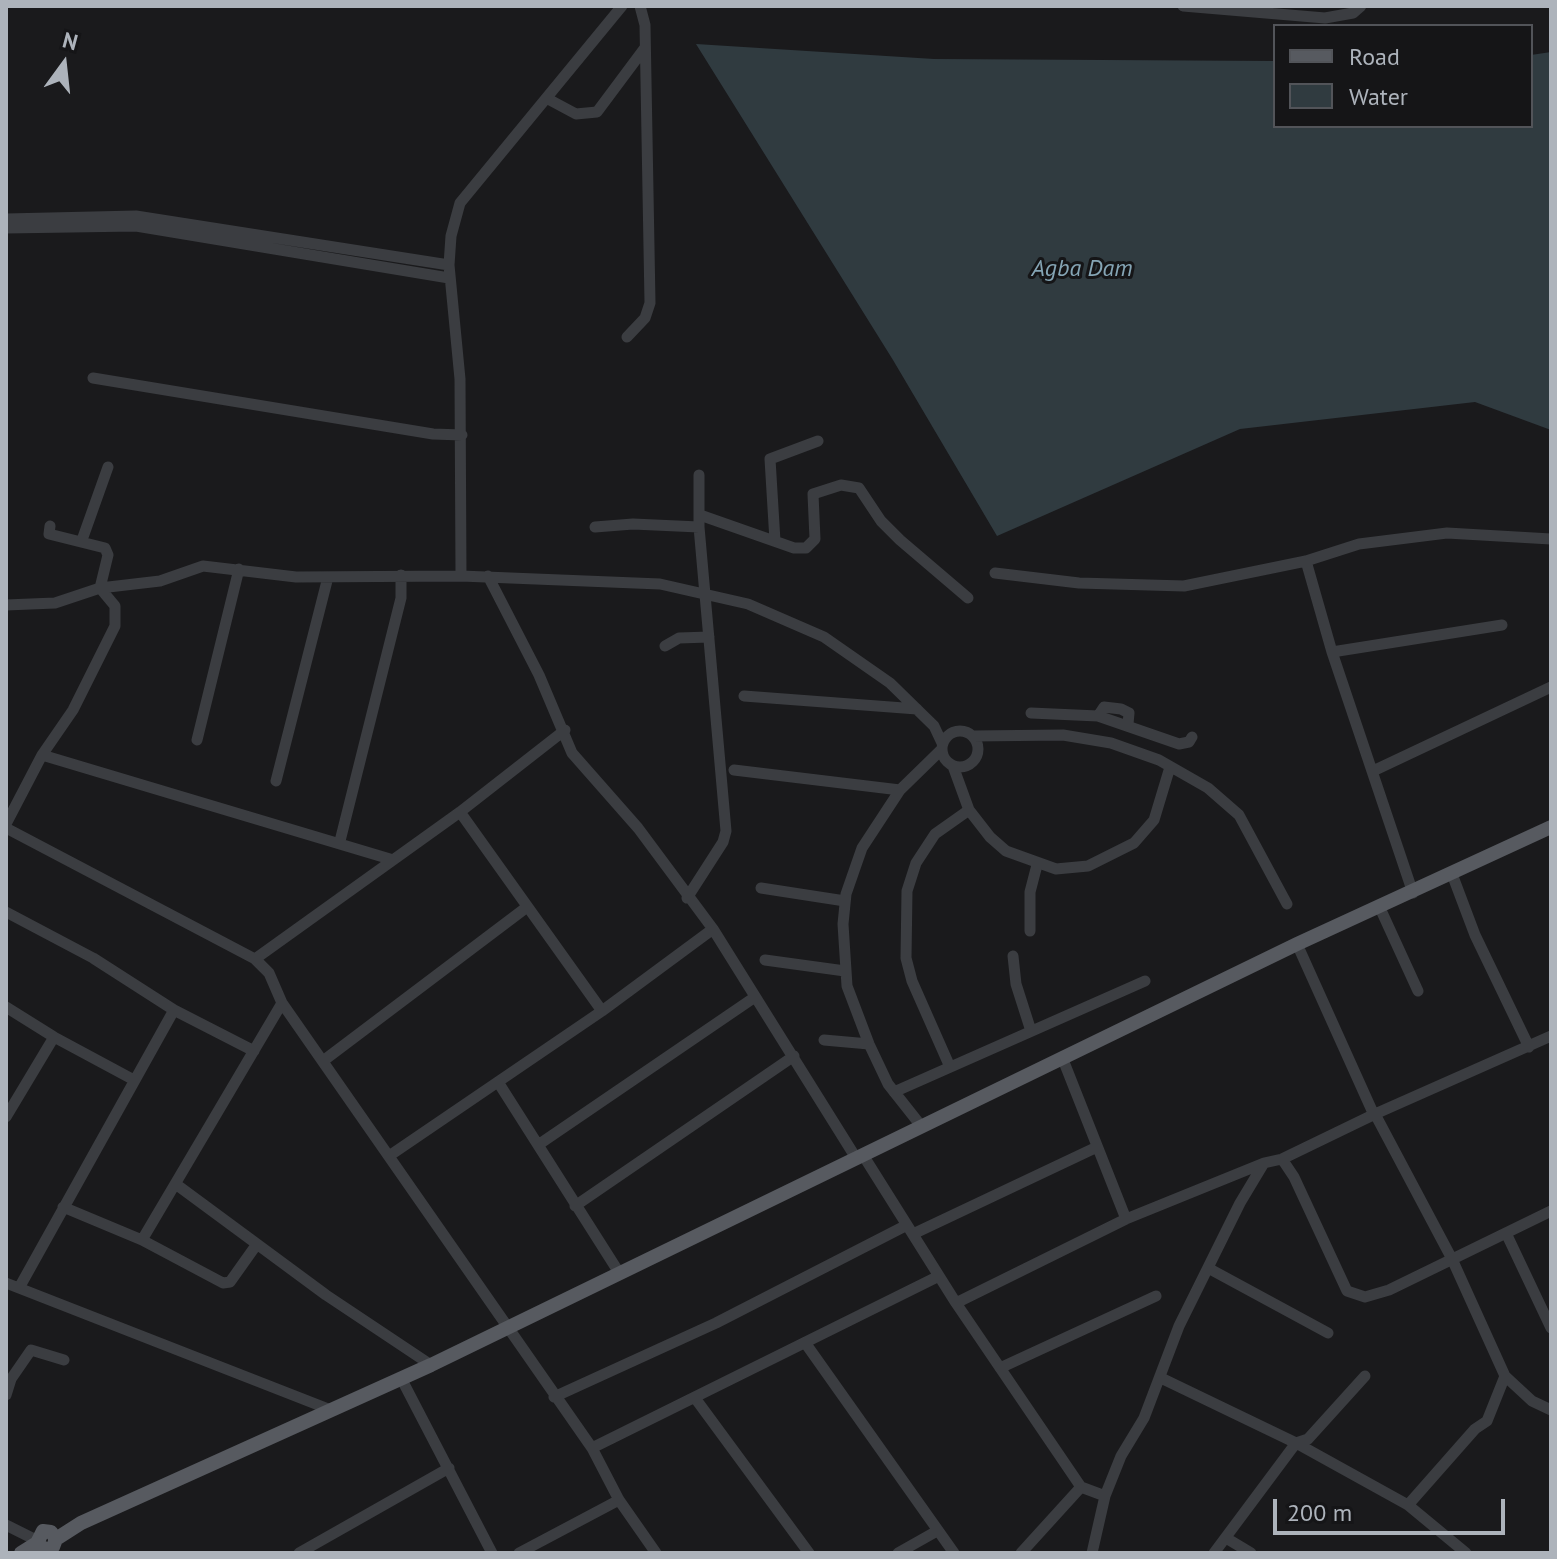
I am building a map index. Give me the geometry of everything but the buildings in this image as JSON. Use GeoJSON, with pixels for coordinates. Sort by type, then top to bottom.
{"type":"FeatureCollection","features":[{"type":"Feature","properties":{"kind":"main road"},"geometry":{"type":"LineString","coordinates":[[21,1553],[50,1543],[81,1523],[431,1365],[618,1271],[1297,944],[1551,827]]}},
{"type":"Feature","properties":{"kind":"street"},"geometry":{"type":"LineString","coordinates":[[461,576],[462,435],[457,330],[449,278],[451,236],[460,203],[470,185],[548,99],[622,6]]}},
{"type":"Feature","properties":{"kind":"street"},"geometry":{"type":"LineString","coordinates":[[627,337],[645,318],[650,303],[644,49],[640,6]]}},
{"type":"Feature","properties":{"kind":"street"},"geometry":{"type":"LineString","coordinates":[[1183,6],[1325,18],[1353,13],[1361,6]]}},
{"type":"Feature","properties":{"kind":"street"},"geometry":{"type":"LineString","coordinates":[[548,99],[576,114],[597,112],[644,49]]}},
{"type":"Feature","properties":{"kind":"street"},"geometry":{"type":"LineString","coordinates":[[6,219],[136,216],[449,265]]}},
{"type":"Feature","properties":{"kind":"street"},"geometry":{"type":"LineString","coordinates":[[6,228],[136,226],[449,278]]}},
{"type":"Feature","properties":{"kind":"street"},"geometry":{"type":"LineString","coordinates":[[93,378],[433,434],[462,435]]}},
{"type":"Feature","properties":{"kind":"street"},"geometry":{"type":"LineString","coordinates":[[775,541],[770,459],[818,441]]}},
{"type":"Feature","properties":{"kind":"street"},"geometry":{"type":"LineString","coordinates":[[82,540],[108,467]]}},
{"type":"Feature","properties":{"kind":"street"},"geometry":{"type":"LineString","coordinates":[[687,898],[723,842],[726,831],[700,521],[699,475]]}},
{"type":"Feature","properties":{"kind":"street"},"geometry":{"type":"LineString","coordinates":[[595,527],[700,521],[794,548],[811,545],[815,539],[813,494],[841,485],[859,488],[881,521],[968,598]]}},
{"type":"Feature","properties":{"kind":"street"},"geometry":{"type":"LineString","coordinates":[[50,526],[49,534],[105,548],[108,555],[100,588]]}},
{"type":"Feature","properties":{"kind":"street"},"geometry":{"type":"LineString","coordinates":[[995,573],[1079,583],[1184,586],[1306,561],[1322,553],[1359,544],[1447,533],[1551,539]]}},
{"type":"Feature","properties":{"kind":"street"},"geometry":{"type":"LineString","coordinates":[[1306,561],[1332,652],[1413,893]]}},
{"type":"Feature","properties":{"kind":"street"},"geometry":{"type":"LineString","coordinates":[[6,606],[55,603],[100,588],[160,581],[201,566],[328,577],[488,576],[660,584],[706,593],[748,604],[824,637],[890,683],[934,726],[952,733],[965,732],[998,739],[1063,735],[1111,743],[1146,754],[1208,788],[1239,815],[1287,904]]}},
{"type":"Feature","properties":{"kind":"street"},"geometry":{"type":"LineString","coordinates":[[197,740],[239,569]]}},
{"type":"Feature","properties":{"kind":"street"},"geometry":{"type":"LineString","coordinates":[[340,841],[401,598],[401,575]]}},
{"type":"Feature","properties":{"kind":"street"},"geometry":{"type":"LineString","coordinates":[[488,576],[565,730],[572,753],[638,828],[713,929],[859,1157],[1081,1487],[1105,1496]]}},
{"type":"Feature","properties":{"kind":"street"},"geometry":{"type":"LineString","coordinates":[[276,781],[328,577]]}},
{"type":"Feature","properties":{"kind":"street"},"geometry":{"type":"LineString","coordinates":[[100,588],[115,606],[115,626],[73,710],[11,804],[6,826],[255,959],[269,973],[282,1003],[592,1448],[619,1500],[656,1553]]}},
{"type":"Feature","properties":{"kind":"street"},"geometry":{"type":"LineString","coordinates":[[1332,652],[1502,625]]}},
{"type":"Feature","properties":{"kind":"street"},"geometry":{"type":"LineString","coordinates":[[665,646],[679,638],[709,637]]}},
{"type":"Feature","properties":{"kind":"street"},"geometry":{"type":"LineString","coordinates":[[1373,771],[1551,687]]}},
{"type":"Feature","properties":{"kind":"street"},"geometry":{"type":"LineString","coordinates":[[744,696],[917,709]]}},
{"type":"Feature","properties":{"kind":"street"},"geometry":{"type":"LineString","coordinates":[[1098,716],[1104,707],[1121,709],[1129,713],[1128,724]]}},
{"type":"Feature","properties":{"kind":"street"},"geometry":{"type":"LineString","coordinates":[[1031,713],[1098,716],[1179,744],[1189,742],[1192,737]]}},
{"type":"Feature","properties":{"kind":"street"},"geometry":{"type":"LineString","coordinates":[[1111,743],[1114,721]]}},
{"type":"Feature","properties":{"kind":"street"},"geometry":{"type":"LineString","coordinates":[[934,726],[964,791],[969,810],[990,837],[1006,851],[1037,865],[1056,869],[1088,866],[1134,843],[1154,820],[1170,767]]}},
{"type":"Feature","properties":{"kind":"street"},"geometry":{"type":"LineString","coordinates":[[255,959],[390,859],[460,812],[565,730]]}},
{"type":"Feature","properties":{"kind":"street"},"geometry":{"type":"LineString","coordinates":[[922,1127],[894,1092],[869,1044],[845,971],[845,901],[862,848],[900,790],[926,768],[952,733]]}},
{"type":"Feature","properties":{"kind":"street"},"geometry":{"type":"LineString","coordinates":[[964,791],[975,758],[973,736]]}},
{"type":"Feature","properties":{"kind":"street"},"geometry":{"type":"LineString","coordinates":[[926,768],[961,768],[998,739]]}},
{"type":"Feature","properties":{"kind":"street"},"geometry":{"type":"LineString","coordinates":[[42,755],[340,841],[390,859]]}},
{"type":"Feature","properties":{"kind":"street"},"geometry":{"type":"LineString","coordinates":[[734,770],[900,790]]}},
{"type":"Feature","properties":{"kind":"street"},"geometry":{"type":"LineString","coordinates":[[950,1067],[912,981],[906,958],[907,891],[916,863],[935,834],[969,810]]}},
{"type":"Feature","properties":{"kind":"street"},"geometry":{"type":"LineString","coordinates":[[460,812],[602,1011]]}},
{"type":"Feature","properties":{"kind":"street"},"geometry":{"type":"LineString","coordinates":[[1030,931],[1030,892],[1037,865]]}},
{"type":"Feature","properties":{"kind":"street"},"geometry":{"type":"LineString","coordinates":[[1452,874],[1475,935],[1529,1047]]}},
{"type":"Feature","properties":{"kind":"street"},"geometry":{"type":"LineString","coordinates":[[761,888],[845,901]]}},
{"type":"Feature","properties":{"kind":"street"},"geometry":{"type":"LineString","coordinates":[[323,1061],[527,907]]}},
{"type":"Feature","properties":{"kind":"street"},"geometry":{"type":"LineString","coordinates":[[1380,908],[1418,991]]}},
{"type":"Feature","properties":{"kind":"street"},"geometry":{"type":"LineString","coordinates":[[6,912],[93,958],[174,1010],[254,1051]]}},
{"type":"Feature","properties":{"kind":"street"},"geometry":{"type":"LineString","coordinates":[[389,1156],[602,1011],[713,929]]}},
{"type":"Feature","properties":{"kind":"street"},"geometry":{"type":"LineString","coordinates":[[1297,944],[1375,1114],[1452,1259],[1505,1376],[1532,1401],[1551,1410]]}},
{"type":"Feature","properties":{"kind":"street"},"geometry":{"type":"LineString","coordinates":[[1013,956],[1016,984],[1031,1031]]}},
{"type":"Feature","properties":{"kind":"street"},"geometry":{"type":"LineString","coordinates":[[765,960],[845,971]]}},
{"type":"Feature","properties":{"kind":"street"},"geometry":{"type":"LineString","coordinates":[[894,1092],[1145,981]]}},
{"type":"Feature","properties":{"kind":"street"},"geometry":{"type":"LineString","coordinates":[[538,1145],[755,997]]}},
{"type":"Feature","properties":{"kind":"street"},"geometry":{"type":"LineString","coordinates":[[142,1240],[282,1003]]}},
{"type":"Feature","properties":{"kind":"street"},"geometry":{"type":"LineString","coordinates":[[6,1007],[134,1080]]}},
{"type":"Feature","properties":{"kind":"street"},"geometry":{"type":"LineString","coordinates":[[19,1288],[174,1010]]}},
{"type":"Feature","properties":{"kind":"street"},"geometry":{"type":"LineString","coordinates":[[956,1303],[1126,1219],[1264,1163],[1282,1159],[1551,1036]]}},
{"type":"Feature","properties":{"kind":"street"},"geometry":{"type":"LineString","coordinates":[[6,1117],[54,1037]]}},
{"type":"Feature","properties":{"kind":"street"},"geometry":{"type":"LineString","coordinates":[[824,1040],[869,1044]]}},
{"type":"Feature","properties":{"kind":"street"},"geometry":{"type":"LineString","coordinates":[[575,1206],[794,1056]]}},
{"type":"Feature","properties":{"kind":"street"},"geometry":{"type":"LineString","coordinates":[[1062,1057],[1126,1219]]}},
{"type":"Feature","properties":{"kind":"street"},"geometry":{"type":"LineString","coordinates":[[498,1082],[618,1271]]}},
{"type":"Feature","properties":{"kind":"street"},"geometry":{"type":"LineString","coordinates":[[554,1397],[910,1229],[1097,1147]]}},
{"type":"Feature","properties":{"kind":"street"},"geometry":{"type":"LineString","coordinates":[[1282,1159],[1294,1177],[1347,1291],[1365,1297],[1389,1290],[1551,1211]]}},
{"type":"Feature","properties":{"kind":"street"},"geometry":{"type":"LineString","coordinates":[[1092,1553],[1105,1496],[1161,1378],[1179,1326],[1240,1203],[1264,1163]]}},
{"type":"Feature","properties":{"kind":"street"},"geometry":{"type":"LineString","coordinates":[[177,1185],[431,1365]]}},
{"type":"Feature","properties":{"kind":"street"},"geometry":{"type":"LineString","coordinates":[[63,1207],[142,1240],[223,1283],[230,1282],[257,1244]]}},
{"type":"Feature","properties":{"kind":"street"},"geometry":{"type":"LineString","coordinates":[[1506,1233],[1551,1328]]}},
{"type":"Feature","properties":{"kind":"street"},"geometry":{"type":"LineString","coordinates":[[1208,1268],[1328,1333]]}},
{"type":"Feature","properties":{"kind":"street"},"geometry":{"type":"LineString","coordinates":[[592,1448],[939,1276]]}},
{"type":"Feature","properties":{"kind":"street"},"geometry":{"type":"LineString","coordinates":[[6,1283],[331,1410]]}},
{"type":"Feature","properties":{"kind":"street"},"geometry":{"type":"LineString","coordinates":[[1000,1368],[1156,1296]]}},
{"type":"Feature","properties":{"kind":"street"},"geometry":{"type":"LineString","coordinates":[[806,1344],[954,1553]]}},
{"type":"Feature","properties":{"kind":"street"},"geometry":{"type":"LineString","coordinates":[[6,1395],[11,1379],[31,1350],[64,1360]]}},
{"type":"Feature","properties":{"kind":"street"},"geometry":{"type":"LineString","coordinates":[[1214,1553],[1296,1443],[1308,1439],[1365,1376]]}},
{"type":"Feature","properties":{"kind":"street"},"geometry":{"type":"LineString","coordinates":[[1408,1505],[1475,1429],[1487,1421],[1505,1376]]}},
{"type":"Feature","properties":{"kind":"street"},"geometry":{"type":"LineString","coordinates":[[401,1378],[492,1553]]}},
{"type":"Feature","properties":{"kind":"street"},"geometry":{"type":"LineString","coordinates":[[1161,1378],[1296,1443],[1408,1505],[1466,1553]]}},
{"type":"Feature","properties":{"kind":"street"},"geometry":{"type":"LineString","coordinates":[[695,1398],[809,1553]]}},
{"type":"Feature","properties":{"kind":"street"},"geometry":{"type":"LineString","coordinates":[[299,1553],[449,1468]]}},
{"type":"Feature","properties":{"kind":"street"},"geometry":{"type":"LineString","coordinates":[[1021,1553],[1081,1487]]}},
{"type":"Feature","properties":{"kind":"street"},"geometry":{"type":"LineString","coordinates":[[519,1553],[619,1500]]}},
{"type":"Feature","properties":{"kind":"street"},"geometry":{"type":"LineString","coordinates":[[8,1526],[50,1543]]}},
{"type":"Feature","properties":{"kind":"street"},"geometry":{"type":"LineString","coordinates":[[898,1553],[937,1531]]}},
{"type":"Feature","properties":{"kind":"street"},"geometry":{"type":"LineString","coordinates":[[1226,1538],[1251,1553]]}},
{"type":"Feature","properties":{"kind":"water","name":"Agba Dam"},"geometry":{"type":"Polygon","coordinates":[[[696,44],[934,59],[1273,61],[1273,128],[1533,128],[1533,55],[1551,52],[1551,430],[1475,402],[1240,429],[997,536],[893,360],[696,44]]]}}]}
